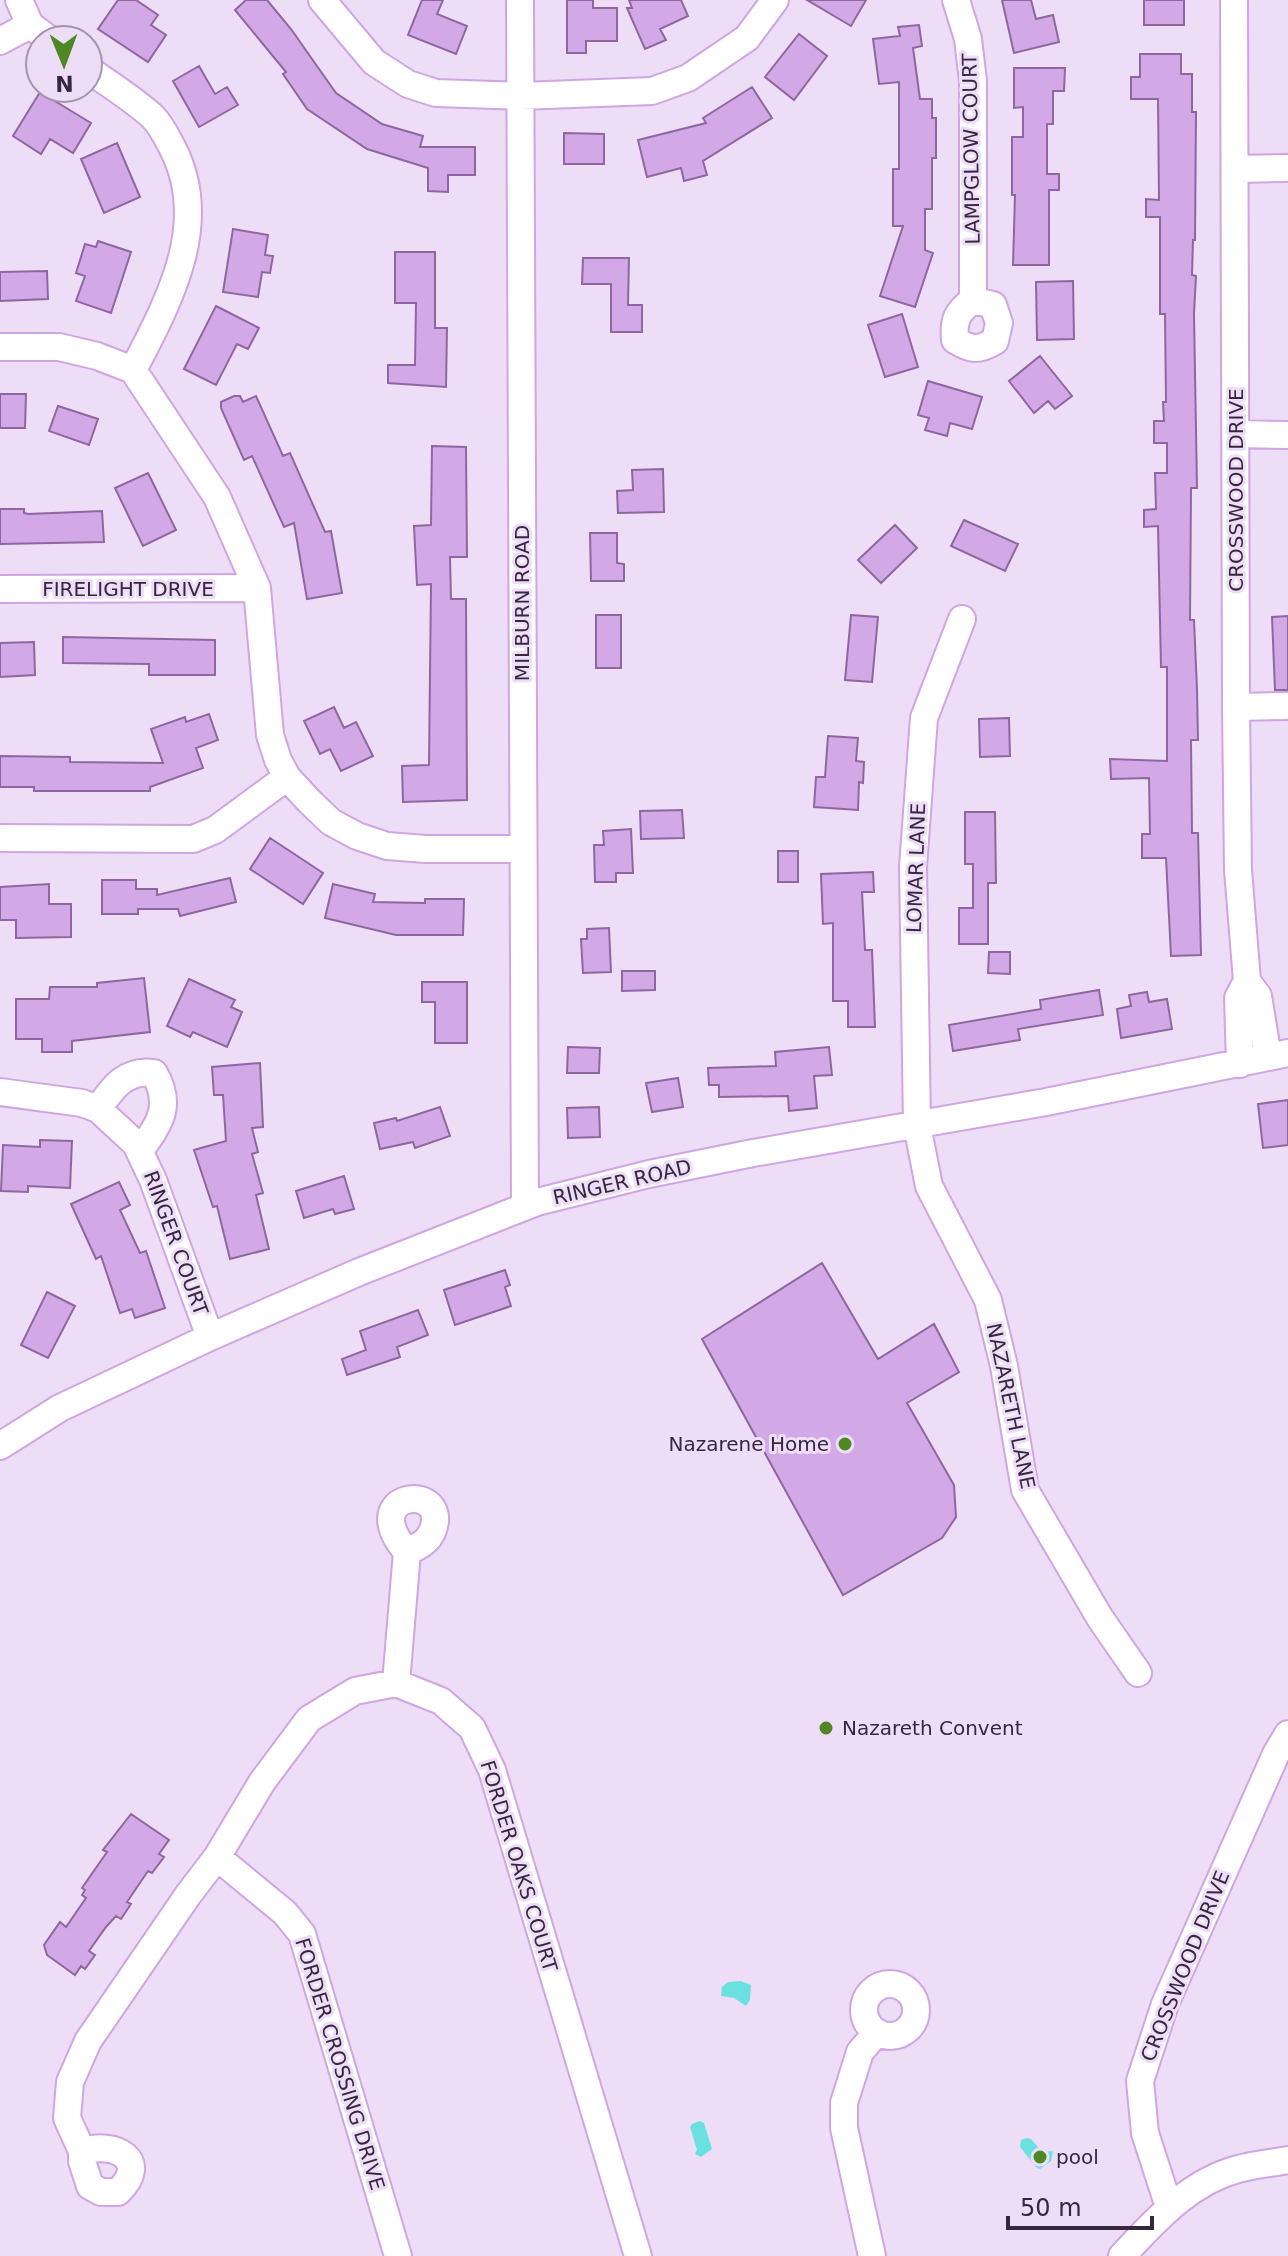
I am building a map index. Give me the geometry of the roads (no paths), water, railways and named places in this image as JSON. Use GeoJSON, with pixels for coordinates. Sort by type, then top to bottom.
{"type":"FeatureCollection","features":[{"type":"Feature","properties":{"kind":"street"},"geometry":{"type":"LineString","coordinates":[[19,0],[35,24]]}},
{"type":"Feature","properties":{"kind":"street"},"geometry":{"type":"LineString","coordinates":[[322,0],[374,62],[408,84],[436,93],[521,96],[652,91],[688,78],[747,38],[775,0]]}},
{"type":"Feature","properties":{"kind":"street","name":"MILBURN ROAD"},"geometry":{"type":"LineString","coordinates":[[520,0],[525,1206]]}},
{"type":"Feature","properties":{"kind":"street","name":"LAMPGLOW COURT"},"geometry":{"type":"LineString","coordinates":[[956,0],[968,39],[973,81],[973,300]]}},
{"type":"Feature","properties":{"kind":"street","name":"CROSSWOOD DRIVE"},"geometry":{"type":"LineString","coordinates":[[1234,0],[1238,870],[1247,981],[1258,996],[1278,1055]]}},
{"type":"Feature","properties":{"kind":"street"},"geometry":{"type":"LineString","coordinates":[[0,41],[24,36]]}},
{"type":"Feature","properties":{"kind":"street"},"geometry":{"type":"LineString","coordinates":[[104,81],[153,118],[181,164],[187,187],[188,236],[182,259],[168,303],[133,370]]}},
{"type":"Feature","properties":{"kind":"street"},"geometry":{"type":"LineString","coordinates":[[1236,169],[1288,168]]}},
{"type":"Feature","properties":{"kind":"street"},"geometry":{"type":"LineString","coordinates":[[0,347],[59,347],[97,356],[133,370],[217,497],[257,588],[270,735],[287,777],[331,822],[357,836],[387,846],[523,849]]}},
{"type":"Feature","properties":{"kind":"street"},"geometry":{"type":"LineString","coordinates":[[1237,434],[1288,435]]}},
{"type":"Feature","properties":{"kind":"street","name":"FIRELIGHT DRIVE"},"geometry":{"type":"LineString","coordinates":[[0,589],[257,588]]}},
{"type":"Feature","properties":{"kind":"street","name":"LOMAR LANE"},"geometry":{"type":"LineString","coordinates":[[917,1125],[913,867],[924,718],[962,619]]}},
{"type":"Feature","properties":{"kind":"street"},"geometry":{"type":"LineString","coordinates":[[1236,707],[1288,706]]}},
{"type":"Feature","properties":{"kind":"street"},"geometry":{"type":"LineString","coordinates":[[0,838],[193,839],[215,830],[287,777]]}},
{"type":"Feature","properties":{"kind":"street","name":"CROSSWOOD DRIVE"},"geometry":{"type":"LineString","coordinates":[[1240,1064],[1238,998],[1247,981]]}},
{"type":"Feature","properties":{"kind":"street","name":"RINGER ROAD"},"geometry":{"type":"LineString","coordinates":[[0,1446],[60,1408],[210,1337],[359,1272],[525,1206],[649,1174],[1278,1055]]}},
{"type":"Feature","properties":{"kind":"street","name":"RINGER COURT"},"geometry":{"type":"LineString","coordinates":[[98,1109],[120,1080],[138,1071],[154,1073],[163,1089],[165,1104],[156,1131],[141,1149]]}},
{"type":"Feature","properties":{"kind":"street","name":"RINGER COURT"},"geometry":{"type":"LineString","coordinates":[[0,1092],[82,1103],[98,1109],[141,1149],[210,1337]]}},
{"type":"Feature","properties":{"kind":"street","name":"NAZARETH LANE"},"geometry":{"type":"LineString","coordinates":[[917,1125],[929,1186],[988,1300],[1004,1366],[1025,1490],[1100,1618],[1138,1673]]}},
{"type":"Feature","properties":{"kind":"street"},"geometry":{"type":"LineString","coordinates":[[82,2151],[67,2118],[70,2082],[88,2041],[217,1857],[262,1782],[309,1719],[355,1691],[396,1683],[407,1552]]}},
{"type":"Feature","properties":{"kind":"street","name":"FORDER OAKS COURT"},"geometry":{"type":"LineString","coordinates":[[396,1683],[441,1701],[472,1728],[492,1770],[638,2256]]}},
{"type":"Feature","properties":{"kind":"street","name":"CROSSWOOD DRIVE"},"geometry":{"type":"LineString","coordinates":[[1169,2207],[1145,2133],[1140,2081],[1165,2004],[1276,1754],[1288,1734]]}},
{"type":"Feature","properties":{"kind":"street","name":"FORDER CROSSING DRIVE"},"geometry":{"type":"LineString","coordinates":[[217,1857],[285,1913],[302,1934],[398,2256]]}},
{"type":"Feature","properties":{"kind":"street"},"geometry":{"type":"LineString","coordinates":[[872,2256],[844,2128],[844,2103],[860,2052],[877,2032]]}},
{"type":"Feature","properties":{"kind":"street"},"geometry":{"type":"LineString","coordinates":[[1122,2256],[1169,2207],[1202,2185],[1235,2170],[1288,2160]]}},
{"type":"Feature","properties":{"kind":"place","name":"Nazarene Home"},"geometry":{"type":"Point","coordinates":[845,1444]}},
{"type":"Feature","properties":{"kind":"place","name":"Nazareth Convent"},"geometry":{"type":"Point","coordinates":[826,1728]}},
{"type":"Feature","properties":{"kind":"place","name":"pool"},"geometry":{"type":"Point","coordinates":[1040,2157]}}]}
